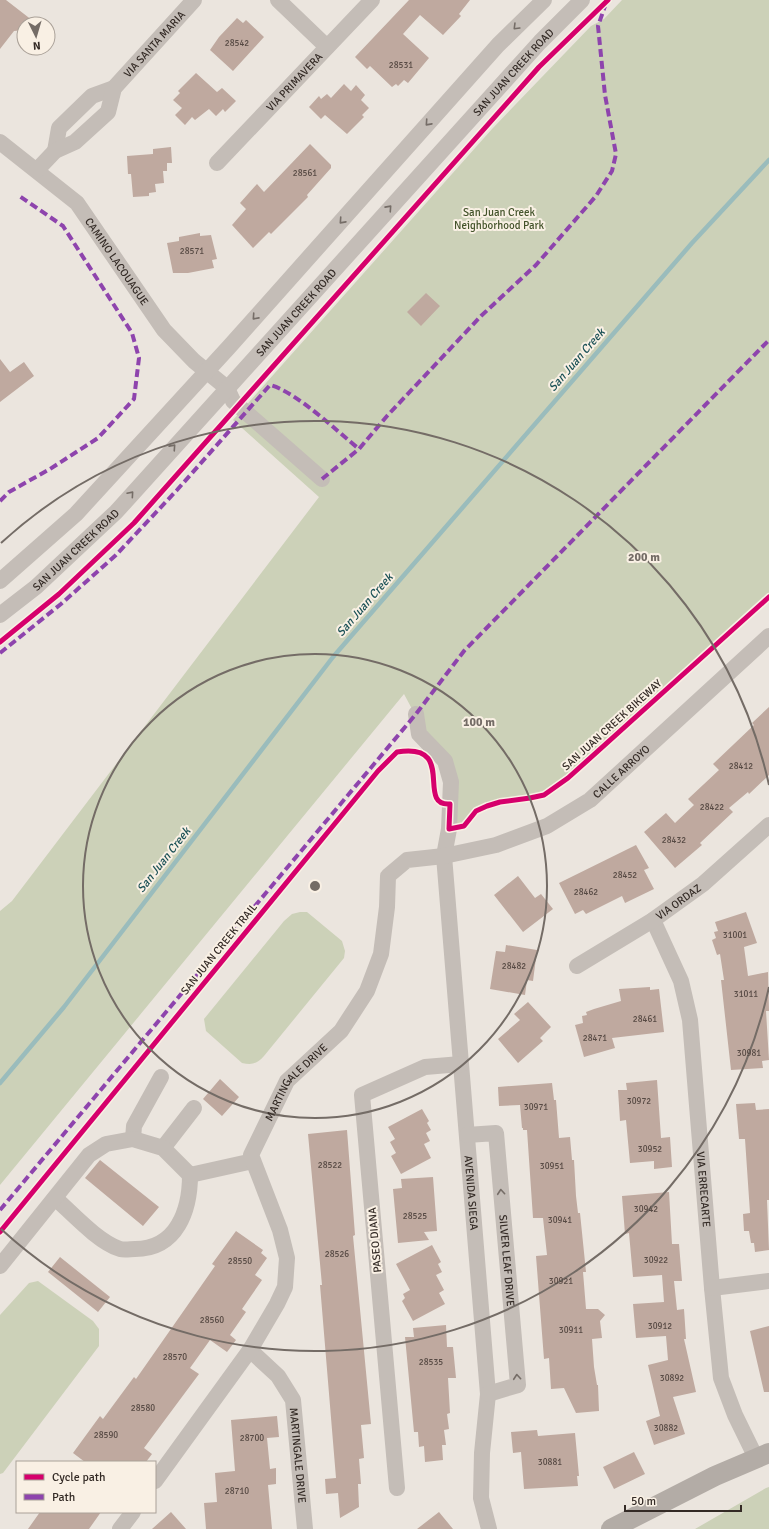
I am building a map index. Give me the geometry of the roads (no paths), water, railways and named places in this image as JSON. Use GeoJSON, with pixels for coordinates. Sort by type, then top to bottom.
{"type":"FeatureCollection","features":[{"type":"Feature","properties":{"kind":"main road"},"geometry":{"type":"LineString","coordinates":[[611,1529],[714,1476],[762,1455]]}},
{"type":"Feature","properties":{"kind":"street","name":"VIA SANTA MARIA"},"geometry":{"type":"LineString","coordinates":[[55,151],[59,128],[92,96],[114,88],[194,0]]}},
{"type":"Feature","properties":{"kind":"street"},"geometry":{"type":"LineString","coordinates":[[278,0],[327,47]]}},
{"type":"Feature","properties":{"kind":"street","name":"VIA PRIMAVERA"},"geometry":{"type":"LineString","coordinates":[[217,163],[372,0]]}},
{"type":"Feature","properties":{"kind":"street"},"geometry":{"type":"LineString","coordinates":[[0,581],[28,558],[76,514],[207,371],[498,45],[544,0]]}},
{"type":"Feature","properties":{"kind":"street","name":"SAN JUAN CREEK ROAD"},"geometry":{"type":"LineString","coordinates":[[0,615],[36,587],[116,512],[540,42],[582,0]]}},
{"type":"Feature","properties":{"kind":"street","name":"VIA SANTA MARIA"},"geometry":{"type":"LineString","coordinates":[[37,170],[55,151],[74,142],[108,112],[114,88]]}},
{"type":"Feature","properties":{"kind":"street"},"geometry":{"type":"LineString","coordinates":[[77,111],[91,127]]}},
{"type":"Feature","properties":{"kind":"street","name":"CAMINO LACOUAGUE"},"geometry":{"type":"LineString","coordinates":[[0,142],[77,203],[164,330],[194,361],[227,388],[233,401],[322,479]]}},
{"type":"Feature","properties":{"kind":"street","name":"CALLE ARROYO"},"geometry":{"type":"LineString","coordinates":[[444,856],[496,845],[547,826],[590,800],[769,636]]}},
{"type":"Feature","properties":{"kind":"street","name":"AVENIDA SIEGA"},"geometry":{"type":"LineString","coordinates":[[416,714],[419,734],[445,761],[451,782],[448,829],[444,856],[488,1394],[482,1453],[482,1498],[489,1529]]}},
{"type":"Feature","properties":{"kind":"street","name":"VIA ORDAZ"},"geometry":{"type":"LineString","coordinates":[[577,966],[652,920],[703,884],[769,825]]}},
{"type":"Feature","properties":{"kind":"street","name":"MARTINGALE DRIVE"},"geometry":{"type":"LineString","coordinates":[[253,1161],[251,1155],[286,1081],[341,1031],[367,991],[381,954],[387,908],[388,876],[407,860],[444,856]]}},
{"type":"Feature","properties":{"kind":"street","name":"VIA ERRECARTE"},"geometry":{"type":"LineString","coordinates":[[652,920],[681,981],[690,1020],[712,1288],[721,1378],[734,1415],[762,1455]]}},
{"type":"Feature","properties":{"kind":"street","name":"PASEO DIANA"},"geometry":{"type":"LineString","coordinates":[[397,1488],[362,1095],[425,1068],[461,1064]]}},
{"type":"Feature","properties":{"kind":"street"},"geometry":{"type":"LineString","coordinates":[[133,1139],[134,1126],[162,1077]]}},
{"type":"Feature","properties":{"kind":"street"},"geometry":{"type":"LineString","coordinates":[[163,1148],[194,1108]]}},
{"type":"Feature","properties":{"kind":"street","name":"SILVER LEAF DRIVE"},"geometry":{"type":"LineString","coordinates":[[467,1135],[496,1134],[518,1385],[488,1394]]}},
{"type":"Feature","properties":{"kind":"street"},"geometry":{"type":"LineString","coordinates":[[0,1266],[89,1155],[106,1144],[133,1139],[163,1148],[190,1175],[190,1195],[182,1221],[166,1240],[145,1249],[121,1249],[101,1239],[55,1198]]}},
{"type":"Feature","properties":{"kind":"street"},"geometry":{"type":"LineString","coordinates":[[156,1480],[250,1350],[277,1304],[285,1287],[287,1258],[280,1230],[253,1161],[190,1175]]}},
{"type":"Feature","properties":{"kind":"street"},"geometry":{"type":"LineString","coordinates":[[712,1288],[769,1281]]}},
{"type":"Feature","properties":{"kind":"street","name":"MARTINGALE DRIVE"},"geometry":{"type":"LineString","coordinates":[[250,1350],[278,1376],[292,1400],[305,1529]]}},
{"type":"Feature","properties":{"kind":"street"},"geometry":{"type":"LineString","coordinates":[[120,1529],[132,1513]]}},
{"type":"Feature","properties":{"kind":"waterway","name":"San Juan Creek"},"geometry":{"type":"LineString","coordinates":[[0,1083],[64,1007],[333,657],[692,243],[769,160]]}},
{"type":"Feature","properties":{"kind":"park label","name":"San Juan Creek Neighborhood Park"},"geometry":{"type":"Point","coordinates":[499,218]}}]}
